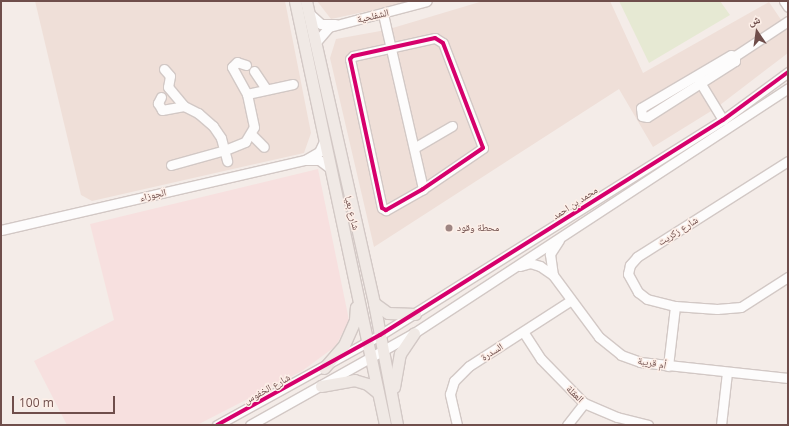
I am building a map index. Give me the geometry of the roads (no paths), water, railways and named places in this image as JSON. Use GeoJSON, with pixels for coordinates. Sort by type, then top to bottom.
{"type":"FeatureCollection","features":[{"type":"Feature","properties":{"kind":"main road","name":"شارع بعيا"},"geometry":{"type":"LineString","coordinates":[[295,1],[326,139],[385,425]]}},
{"type":"Feature","properties":{"kind":"main road","name":"شارع بعيا"},"geometry":{"type":"LineString","coordinates":[[306,1],[374,302],[397,425]]}},
{"type":"Feature","properties":{"kind":"main road"},"geometry":{"type":"LineString","coordinates":[[324,368],[349,337],[355,320],[356,290]]}},
{"type":"Feature","properties":{"kind":"main road"},"geometry":{"type":"LineString","coordinates":[[374,302],[388,313],[415,314]]}},
{"type":"Feature","properties":{"kind":"main road"},"geometry":{"type":"LineString","coordinates":[[394,405],[394,378],[398,362],[404,345],[414,333]]}},
{"type":"Feature","properties":{"kind":"main road"},"geometry":{"type":"LineString","coordinates":[[321,386],[354,380],[367,384],[378,393]]}},
{"type":"Feature","properties":{"kind":"street","name":"الشفلحية"},"geometry":{"type":"LineString","coordinates":[[310,14],[321,24],[342,23],[383,14],[427,1]]}},
{"type":"Feature","properties":{"kind":"street"},"geometry":{"type":"LineString","coordinates":[[784,1],[788,7]]}},
{"type":"Feature","properties":{"kind":"street"},"geometry":{"type":"LineString","coordinates":[[383,14],[423,189]]}},
{"type":"Feature","properties":{"kind":"street"},"geometry":{"type":"LineString","coordinates":[[698,79],[641,108],[642,116],[647,117],[731,55],[735,56],[788,21]]}},
{"type":"Feature","properties":{"kind":"street","name":"الشفلحية"},"geometry":{"type":"LineString","coordinates":[[316,42],[324,31],[342,23]]}},
{"type":"Feature","properties":{"kind":"street"},"geometry":{"type":"LineString","coordinates":[[435,38],[443,43],[483,144],[480,152],[390,210],[382,208],[350,59],[390,47],[435,38]]}},
{"type":"Feature","properties":{"kind":"street"},"geometry":{"type":"LineString","coordinates":[[170,165],[241,145],[251,134],[254,127],[247,94],[232,67],[237,62],[246,65]]}},
{"type":"Feature","properties":{"kind":"street"},"geometry":{"type":"LineString","coordinates":[[164,68],[170,76],[164,92],[158,102],[162,110],[184,106]]}},
{"type":"Feature","properties":{"kind":"street"},"geometry":{"type":"LineString","coordinates":[[254,71],[266,89]]}},
{"type":"Feature","properties":{"kind":"street","name":"محمد بن احمد"},"geometry":{"type":"LineString","coordinates":[[367,343],[723,120],[788,72]]}},
{"type":"Feature","properties":{"kind":"street"},"geometry":{"type":"LineString","coordinates":[[698,79],[723,120]]}},
{"type":"Feature","properties":{"kind":"street"},"geometry":{"type":"LineString","coordinates":[[247,94],[292,84]]}},
{"type":"Feature","properties":{"kind":"street","name":"محمد بن احمد"},"geometry":{"type":"LineString","coordinates":[[371,359],[414,333],[788,88]]}},
{"type":"Feature","properties":{"kind":"street"},"geometry":{"type":"LineString","coordinates":[[164,92],[184,106],[198,113],[213,126],[225,150],[231,177]]}},
{"type":"Feature","properties":{"kind":"street"},"geometry":{"type":"LineString","coordinates":[[414,148],[452,126]]}},
{"type":"Feature","properties":{"kind":"street"},"geometry":{"type":"LineString","coordinates":[[251,134],[264,147]]}},
{"type":"Feature","properties":{"kind":"street"},"geometry":{"type":"LineString","coordinates":[[305,160],[319,152],[326,139]]}},
{"type":"Feature","properties":{"kind":"street"},"geometry":{"type":"LineString","coordinates":[[305,160],[319,160],[331,169]]}},
{"type":"Feature","properties":{"kind":"street","name":"الجوزاء"},"geometry":{"type":"LineString","coordinates":[[1,230],[305,160]]}},
{"type":"Feature","properties":{"kind":"street","name":"شارع زكريت"},"geometry":{"type":"LineString","coordinates":[[788,161],[637,257],[630,265],[628,274],[638,292],[646,299],[674,306],[717,309],[740,307],[788,277]]}},
{"type":"Feature","properties":{"kind":"street","name":"أم قريبة"},"geometry":{"type":"LineString","coordinates":[[553,275],[550,254],[562,236]]}},
{"type":"Feature","properties":{"kind":"street","name":"أم قريبة"},"geometry":{"type":"LineString","coordinates":[[515,267],[530,263],[540,266],[553,275],[570,301],[599,337],[621,355],[640,362],[668,366],[788,378]]}},
{"type":"Feature","properties":{"kind":"street","name":"السدرة"},"geometry":{"type":"LineString","coordinates":[[457,425],[450,394],[454,380],[469,366],[524,333],[570,301]]}},
{"type":"Feature","properties":{"kind":"street"},"geometry":{"type":"LineString","coordinates":[[668,366],[674,306]]}},
{"type":"Feature","properties":{"kind":"street","name":"العقلة"},"geometry":{"type":"LineString","coordinates":[[524,333],[541,359],[584,403],[617,417],[648,425]]}},
{"type":"Feature","properties":{"kind":"street","name":"شارع الخفوس"},"geometry":{"type":"LineString","coordinates":[[217,425],[324,368],[367,343]]}},
{"type":"Feature","properties":{"kind":"street"},"geometry":{"type":"LineString","coordinates":[[250,425],[371,359]]}},
{"type":"Feature","properties":{"kind":"street"},"geometry":{"type":"LineString","coordinates":[[721,425],[727,372]]}},
{"type":"Feature","properties":{"kind":"street"},"geometry":{"type":"LineString","coordinates":[[567,425],[584,403]]}},
{"type":"Feature","properties":{"kind":"place","name":"محطة وقود"},"geometry":{"type":"Point","coordinates":[449,228]}}]}
